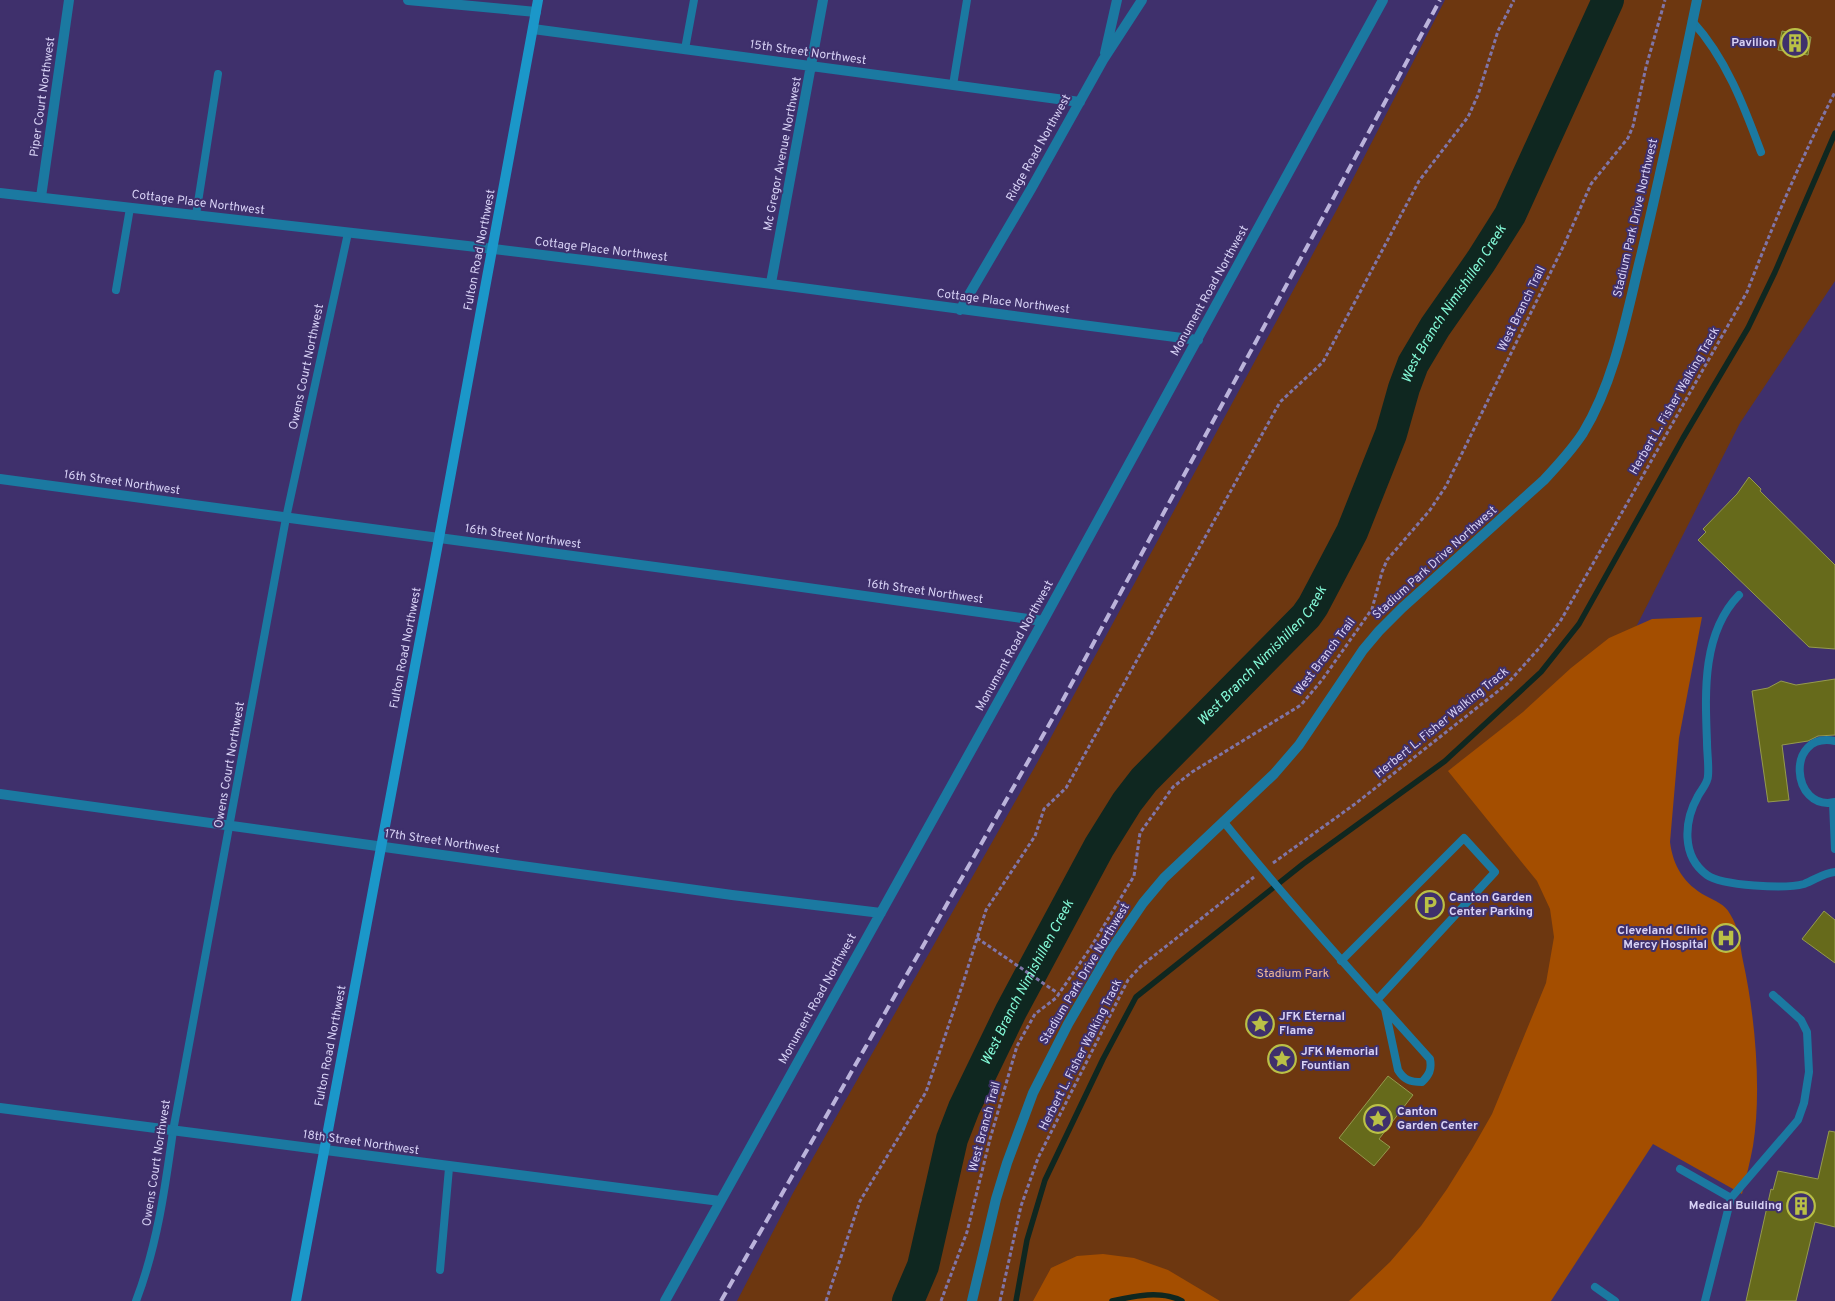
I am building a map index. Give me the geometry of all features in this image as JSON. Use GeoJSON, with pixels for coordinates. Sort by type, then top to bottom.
{"type":"FeatureCollection","features":[{"type":"Feature","properties":{"kind":"main road","name":"Fulton Road Northwest"},"geometry":{"type":"LineString","coordinates":[[296,1301],[538,0]]}},
{"type":"Feature","properties":{"kind":"street","name":"Piper Court Northwest"},"geometry":{"type":"LineString","coordinates":[[42,197],[69,0]]}},
{"type":"Feature","properties":{"kind":"street"},"geometry":{"type":"LineString","coordinates":[[408,0],[536,12]]}},
{"type":"Feature","properties":{"kind":"street","name":"Mc Gregor Avenue Northwest"},"geometry":{"type":"LineString","coordinates":[[772,283],[823,0]]}},
{"type":"Feature","properties":{"kind":"street"},"geometry":{"type":"LineString","coordinates":[[1103,60],[1117,0]]}},
{"type":"Feature","properties":{"kind":"street","name":"Ridge Road Northwest"},"geometry":{"type":"LineString","coordinates":[[960,310],[1031,189],[1103,60],[1142,0]]}},
{"type":"Feature","properties":{"kind":"street","name":"Monument Road Northwest"},"geometry":{"type":"LineString","coordinates":[[665,1301],[1043,621],[1383,0]]}},
{"type":"Feature","properties":{"kind":"street","name":"Stadium Park Drive Northwest"},"geometry":{"type":"LineString","coordinates":[[972,1301],[996,1199],[1007,1163],[1050,1056],[1111,950],[1143,903],[1164,878],[1274,774],[1299,745],[1363,650],[1379,631],[1544,480],[1583,433],[1599,402],[1615,356],[1630,302],[1656,196],[1696,0]]}},
{"type":"Feature","properties":{"kind":"street","name":"15th Street Northwest"},"geometry":{"type":"LineString","coordinates":[[533,29],[1080,102]]}},
{"type":"Feature","properties":{"kind":"street","name":"Cottage Place Northwest"},"geometry":{"type":"LineString","coordinates":[[0,193],[492,248],[1198,340]]}},
{"type":"Feature","properties":{"kind":"street","name":"16th Street Northwest"},"geometry":{"type":"LineString","coordinates":[[0,479],[1043,621]]}},
{"type":"Feature","properties":{"kind":"street","name":"17th Street Northwest"},"geometry":{"type":"LineString","coordinates":[[0,794],[231,824],[732,895],[881,913]]}},
{"type":"Feature","properties":{"kind":"street","name":"18th Street Northwest"},"geometry":{"type":"LineString","coordinates":[[0,1108],[449,1168],[720,1201]]}},
{"type":"Feature","properties":{"kind":"lane"},"geometry":{"type":"LineString","coordinates":[[685,49],[694,0]]}},
{"type":"Feature","properties":{"kind":"lane"},"geometry":{"type":"LineString","coordinates":[[952,85],[967,0]]}},
{"type":"Feature","properties":{"kind":"lane"},"geometry":{"type":"LineString","coordinates":[[1692,21],[1704,34],[1739,93],[1762,152]]}},
{"type":"Feature","properties":{"kind":"lane"},"geometry":{"type":"LineString","coordinates":[[196,216],[218,74]]}},
{"type":"Feature","properties":{"kind":"lane"},"geometry":{"type":"LineString","coordinates":[[116,290],[130,208]]}},
{"type":"Feature","properties":{"kind":"lane","name":"Owens Court Northwest"},"geometry":{"type":"LineString","coordinates":[[136,1301],[156,1241],[173,1131],[286,518],[348,232]]}},
{"type":"Feature","properties":{"kind":"lane"},"geometry":{"type":"LineString","coordinates":[[1739,595],[1723,614],[1711,651],[1708,670],[1706,716],[1708,778],[1690,813],[1687,826],[1690,852],[1697,865],[1709,876],[1735,884],[1797,885],[1814,880],[1826,872],[1835,872]]}},
{"type":"Feature","properties":{"kind":"lane"},"geometry":{"type":"LineString","coordinates":[[1835,741],[1826,740],[1808,746],[1802,756],[1800,768],[1803,786],[1809,795],[1822,804],[1834,803],[1835,849]]}},
{"type":"Feature","properties":{"kind":"lane"},"geometry":{"type":"LineString","coordinates":[[1223,822],[1341,961],[1385,1008],[1430,1059],[1432,1067],[1428,1076],[1422,1082],[1412,1082],[1403,1078],[1398,1070],[1385,1008]]}},
{"type":"Feature","properties":{"kind":"lane"},"geometry":{"type":"LineString","coordinates":[[1341,961],[1464,838],[1495,872],[1376,1000]]}},
{"type":"Feature","properties":{"kind":"lane"},"geometry":{"type":"LineString","coordinates":[[1705,1301],[1730,1198],[1798,1120],[1804,1103],[1809,1072],[1807,1032],[1802,1020],[1773,995]]}},
{"type":"Feature","properties":{"kind":"lane"},"geometry":{"type":"LineString","coordinates":[[440,1270],[449,1168]]}},
{"type":"Feature","properties":{"kind":"lane"},"geometry":{"type":"LineString","coordinates":[[1680,1169],[1730,1198]]}},
{"type":"Feature","properties":{"kind":"lane"},"geometry":{"type":"LineString","coordinates":[[1595,1287],[1615,1301]]}},
{"type":"Feature","properties":{"kind":"path"},"geometry":{"type":"LineString","coordinates":[[826,1301],[860,1201],[926,1092],[986,910],[1035,836],[1044,809],[1066,788],[1280,402],[1323,362],[1419,181],[1468,117],[1478,95],[1498,30],[1514,0]]}},
{"type":"Feature","properties":{"kind":"path","name":"West Branch Trail"},"geometry":{"type":"LineString","coordinates":[[941,1301],[967,1232],[990,1139],[1017,1046],[1035,1014],[1059,994],[1091,947],[1134,876],[1140,833],[1173,787],[1192,772],[1300,705],[1322,680],[1372,609],[1387,560],[1430,510],[1446,486],[1564,245],[1590,184],[1628,138],[1665,0]]}},
{"type":"Feature","properties":{"kind":"path","name":"Herbert L. Fisher Walking Track"},"geometry":{"type":"LineString","coordinates":[[1000,1301],[1021,1206],[1038,1158],[1128,980],[1141,966],[1355,804],[1507,684],[1547,639],[1561,620],[1747,292],[1761,254],[1814,134],[1835,92]]}},
{"type":"Feature","properties":{"kind":"path"},"geometry":{"type":"LineString","coordinates":[[977,938],[1059,994]]}},
{"type":"Feature","properties":{"kind":"green space","name":"Stadium Park"},"geometry":{"type":"Polygon","coordinates":[[[1445,0],[1835,0],[1835,281],[1740,423],[1583,731],[1551,1301],[737,1301],[793,1193],[1037,763],[1342,200],[1445,0]]]}},
{"type":"Feature","properties":{"kind":"shaded area"},"geometry":{"type":"Polygon","coordinates":[[[1702,617],[1679,738],[1670,842],[1674,859],[1681,874],[1698,891],[1720,903],[1728,911],[1739,937],[1751,1005],[1757,1078],[1756,1124],[1742,1194],[1653,1144],[1551,1301],[1349,1301],[1390,1262],[1421,1226],[1472,1149],[1492,1114],[1546,983],[1554,937],[1550,909],[1537,881],[1448,771],[1523,712],[1571,668],[1609,638],[1652,619],[1702,617]]]}},
{"type":"Feature","properties":{"kind":"shaded area"},"geometry":{"type":"Polygon","coordinates":[[[1103,1254],[1134,1258],[1168,1270],[1220,1301],[1033,1301],[1051,1268],[1077,1256],[1103,1254]]]}},
{"type":"Feature","properties":{"kind":"building","name":"Pavilion"},"geometry":{"type":"Polygon","coordinates":[[[1782,31],[1811,37],[1808,55],[1778,50],[1782,31]]]}},
{"type":"Feature","properties":{"kind":"building"},"geometry":{"type":"Polygon","coordinates":[[[1749,477],[1761,489],[1760,491],[1835,565],[1835,649],[1809,647],[1698,540],[1706,532],[1703,529],[1737,494],[1749,477]]]}},
{"type":"Feature","properties":{"kind":"building"},"geometry":{"type":"Polygon","coordinates":[[[1835,679],[1835,735],[1818,736],[1808,741],[1782,745],[1789,800],[1768,802],[1752,691],[1768,688],[1781,681],[1796,685],[1835,679]]]}},
{"type":"Feature","properties":{"kind":"building"},"geometry":{"type":"Polygon","coordinates":[[[1824,911],[1835,920],[1835,963],[1802,939],[1824,911]]]}},
{"type":"Feature","properties":{"kind":"building"},"geometry":{"type":"Polygon","coordinates":[[[1388,1076],[1413,1095],[1379,1139],[1390,1147],[1374,1166],[1339,1138],[1388,1076]]]}},
{"type":"Feature","properties":{"kind":"building","name":"Medical Building"},"geometry":{"type":"Polygon","coordinates":[[[1829,1131],[1835,1132],[1835,1227],[1815,1222],[1796,1301],[1746,1301],[1771,1189],[1773,1190],[1778,1171],[1818,1179],[1829,1131]]]}},
{"type":"Feature","properties":{"kind":"waterway","name":"West Branch Nimishillen Creek"},"geometry":{"type":"LineString","coordinates":[[908,1301],[923,1266],[952,1139],[964,1108],[1011,1011],[1099,847],[1127,802],[1144,780],[1306,616],[1313,606],[1352,532],[1391,434],[1413,364],[1435,327],[1510,215],[1608,0]]}},
{"type":"Feature","properties":{"kind":"waterway"},"geometry":{"type":"LineString","coordinates":[[1016,1301],[1027,1240],[1045,1180],[1103,1059],[1136,997],[1303,864],[1445,761],[1541,672],[1579,624],[1683,438],[1748,328],[1775,272],[1835,133]]}},
{"type":"Feature","properties":{"kind":"waterway"},"geometry":{"type":"LineString","coordinates":[[1112,1301],[1156,1295],[1182,1301]]}},
{"type":"Feature","properties":{"kind":"railway"},"geometry":{"type":"LineString","coordinates":[[721,1301],[1058,709],[1440,0]]}},
{"type":"Feature","properties":{"kind":"place","name":"Pavilion"},"geometry":{"type":"Point","coordinates":[1795,43]}},
{"type":"Feature","properties":{"kind":"place","name":"Canton Garden Center Parking"},"geometry":{"type":"Point","coordinates":[1430,905]}},
{"type":"Feature","properties":{"kind":"place","name":"Cleveland Clinic Mercy Hospital"},"geometry":{"type":"Point","coordinates":[1726,938]}},
{"type":"Feature","properties":{"kind":"place","name":"JFK Eternal Flame"},"geometry":{"type":"Point","coordinates":[1260,1024]}},
{"type":"Feature","properties":{"kind":"place","name":"JFK Memorial Fountian"},"geometry":{"type":"Point","coordinates":[1282,1059]}},
{"type":"Feature","properties":{"kind":"place","name":"Canton Garden Center"},"geometry":{"type":"Point","coordinates":[1378,1119]}},
{"type":"Feature","properties":{"kind":"place","name":"Medical Building"},"geometry":{"type":"Point","coordinates":[1801,1206]}}]}
